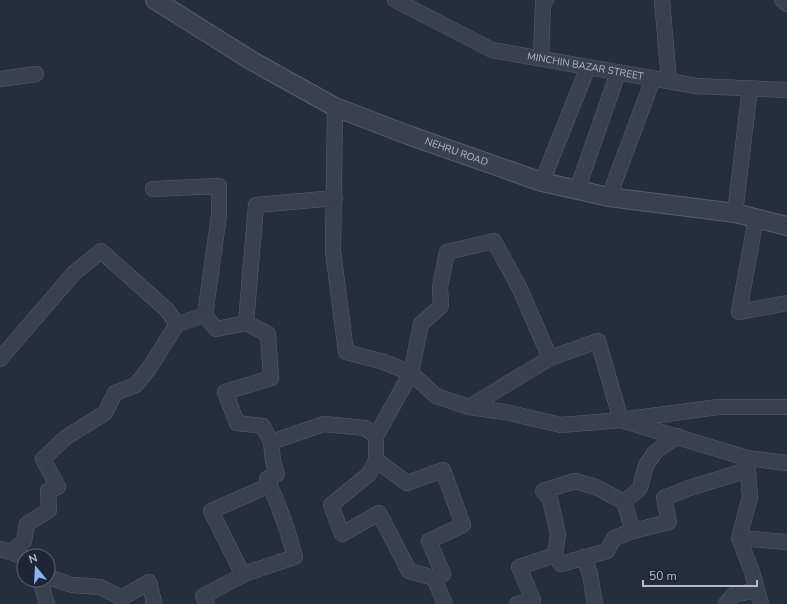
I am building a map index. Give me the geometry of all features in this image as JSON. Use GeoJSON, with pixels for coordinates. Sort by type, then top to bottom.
{"type":"FeatureCollection","features":[{"type":"Feature","properties":{"kind":"street","name":"NEHRU ROAD"},"geometry":{"type":"LineString","coordinates":[[155,0],[254,62],[335,106],[408,135],[542,182],[609,196],[735,213],[787,226]]}},
{"type":"Feature","properties":{"kind":"street"},"geometry":{"type":"LineString","coordinates":[[541,59],[543,2],[546,0]]}},
{"type":"Feature","properties":{"kind":"street"},"geometry":{"type":"LineString","coordinates":[[662,0],[669,81]]}},
{"type":"Feature","properties":{"kind":"street"},"geometry":{"type":"LineString","coordinates":[[782,0],[787,4]]}},
{"type":"Feature","properties":{"kind":"street","name":"MINCHIN BAZAR STREET"},"geometry":{"type":"LineString","coordinates":[[400,1],[492,50],[696,86],[787,90]]}},
{"type":"Feature","properties":{"kind":"street"},"geometry":{"type":"LineString","coordinates":[[542,182],[588,67]]}},
{"type":"Feature","properties":{"kind":"street"},"geometry":{"type":"LineString","coordinates":[[577,190],[618,72]]}},
{"type":"Feature","properties":{"kind":"street"},"geometry":{"type":"LineString","coordinates":[[0,79],[36,74]]}},
{"type":"Feature","properties":{"kind":"street"},"geometry":{"type":"LineString","coordinates":[[609,196],[653,79]]}},
{"type":"Feature","properties":{"kind":"street"},"geometry":{"type":"LineString","coordinates":[[735,213],[750,88]]}},
{"type":"Feature","properties":{"kind":"street"},"geometry":{"type":"LineString","coordinates":[[335,106],[334,251],[346,352],[384,362],[411,373],[436,396],[470,407],[505,412],[561,425],[621,420],[718,407],[787,407]]}},
{"type":"Feature","properties":{"kind":"street"},"geometry":{"type":"LineString","coordinates":[[153,189],[219,186],[219,215],[205,315],[216,329],[246,323],[268,334],[271,378],[225,392],[237,423],[263,426],[270,442],[277,474],[267,479],[289,533],[295,558],[243,575],[202,596],[207,604]]}},
{"type":"Feature","properties":{"kind":"street"},"geometry":{"type":"LineString","coordinates":[[246,323],[256,205],[334,198]]}},
{"type":"Feature","properties":{"kind":"street"},"geometry":{"type":"LineString","coordinates":[[756,218],[739,312],[787,303]]}},
{"type":"Feature","properties":{"kind":"street"},"geometry":{"type":"LineString","coordinates":[[376,460],[407,483],[443,470],[463,525],[429,541],[444,574],[434,578],[409,571],[379,513],[342,534],[332,505],[369,474],[376,460],[376,436],[411,373],[421,324],[441,306],[440,288],[447,252],[494,241],[520,289],[550,358]]}},
{"type":"Feature","properties":{"kind":"street"},"geometry":{"type":"LineString","coordinates":[[0,359],[74,273],[101,251],[167,310],[177,324]]}},
{"type":"Feature","properties":{"kind":"street"},"geometry":{"type":"LineString","coordinates":[[12,553],[24,541],[27,524],[49,510],[48,491],[58,487],[43,459],[65,438],[105,414],[115,393],[136,385],[150,367],[177,324],[205,315]]}},
{"type":"Feature","properties":{"kind":"street"},"geometry":{"type":"LineString","coordinates":[[470,407],[550,358],[598,340],[621,420]]}},
{"type":"Feature","properties":{"kind":"street"},"geometry":{"type":"LineString","coordinates":[[621,420],[678,436],[748,464]]}},
{"type":"Feature","properties":{"kind":"street"},"geometry":{"type":"LineString","coordinates":[[270,442],[324,424],[365,428],[376,436]]}},
{"type":"Feature","properties":{"kind":"street"},"geometry":{"type":"LineString","coordinates":[[624,502],[640,488],[646,465],[656,451],[678,436]]}},
{"type":"Feature","properties":{"kind":"street"},"geometry":{"type":"LineString","coordinates":[[633,531],[624,502],[596,487],[575,481],[543,491],[550,499],[558,534],[555,555],[562,564],[606,551],[614,538],[633,531],[669,522],[664,498],[748,464],[787,463]]}},
{"type":"Feature","properties":{"kind":"street"},"geometry":{"type":"LineString","coordinates":[[726,604],[733,594],[759,597],[752,572],[739,538],[750,497],[748,464]]}},
{"type":"Feature","properties":{"kind":"street"},"geometry":{"type":"LineString","coordinates":[[243,575],[211,511],[270,485]]}},
{"type":"Feature","properties":{"kind":"street"},"geometry":{"type":"LineString","coordinates":[[739,538],[787,542]]}},
{"type":"Feature","properties":{"kind":"street"},"geometry":{"type":"LineString","coordinates":[[517,604],[533,600],[519,567],[555,555]]}},
{"type":"Feature","properties":{"kind":"street"},"geometry":{"type":"LineString","coordinates":[[584,557],[590,574],[595,604]]}},
{"type":"Feature","properties":{"kind":"street"},"geometry":{"type":"LineString","coordinates":[[434,578],[444,604]]}},
{"type":"Feature","properties":{"kind":"street"},"geometry":{"type":"LineString","coordinates":[[56,580],[72,585],[100,587],[122,598],[149,582],[154,602],[153,604]]}},
{"type":"Feature","properties":{"kind":"street"},"geometry":{"type":"LineString","coordinates":[[42,588],[47,604]]}}]}
